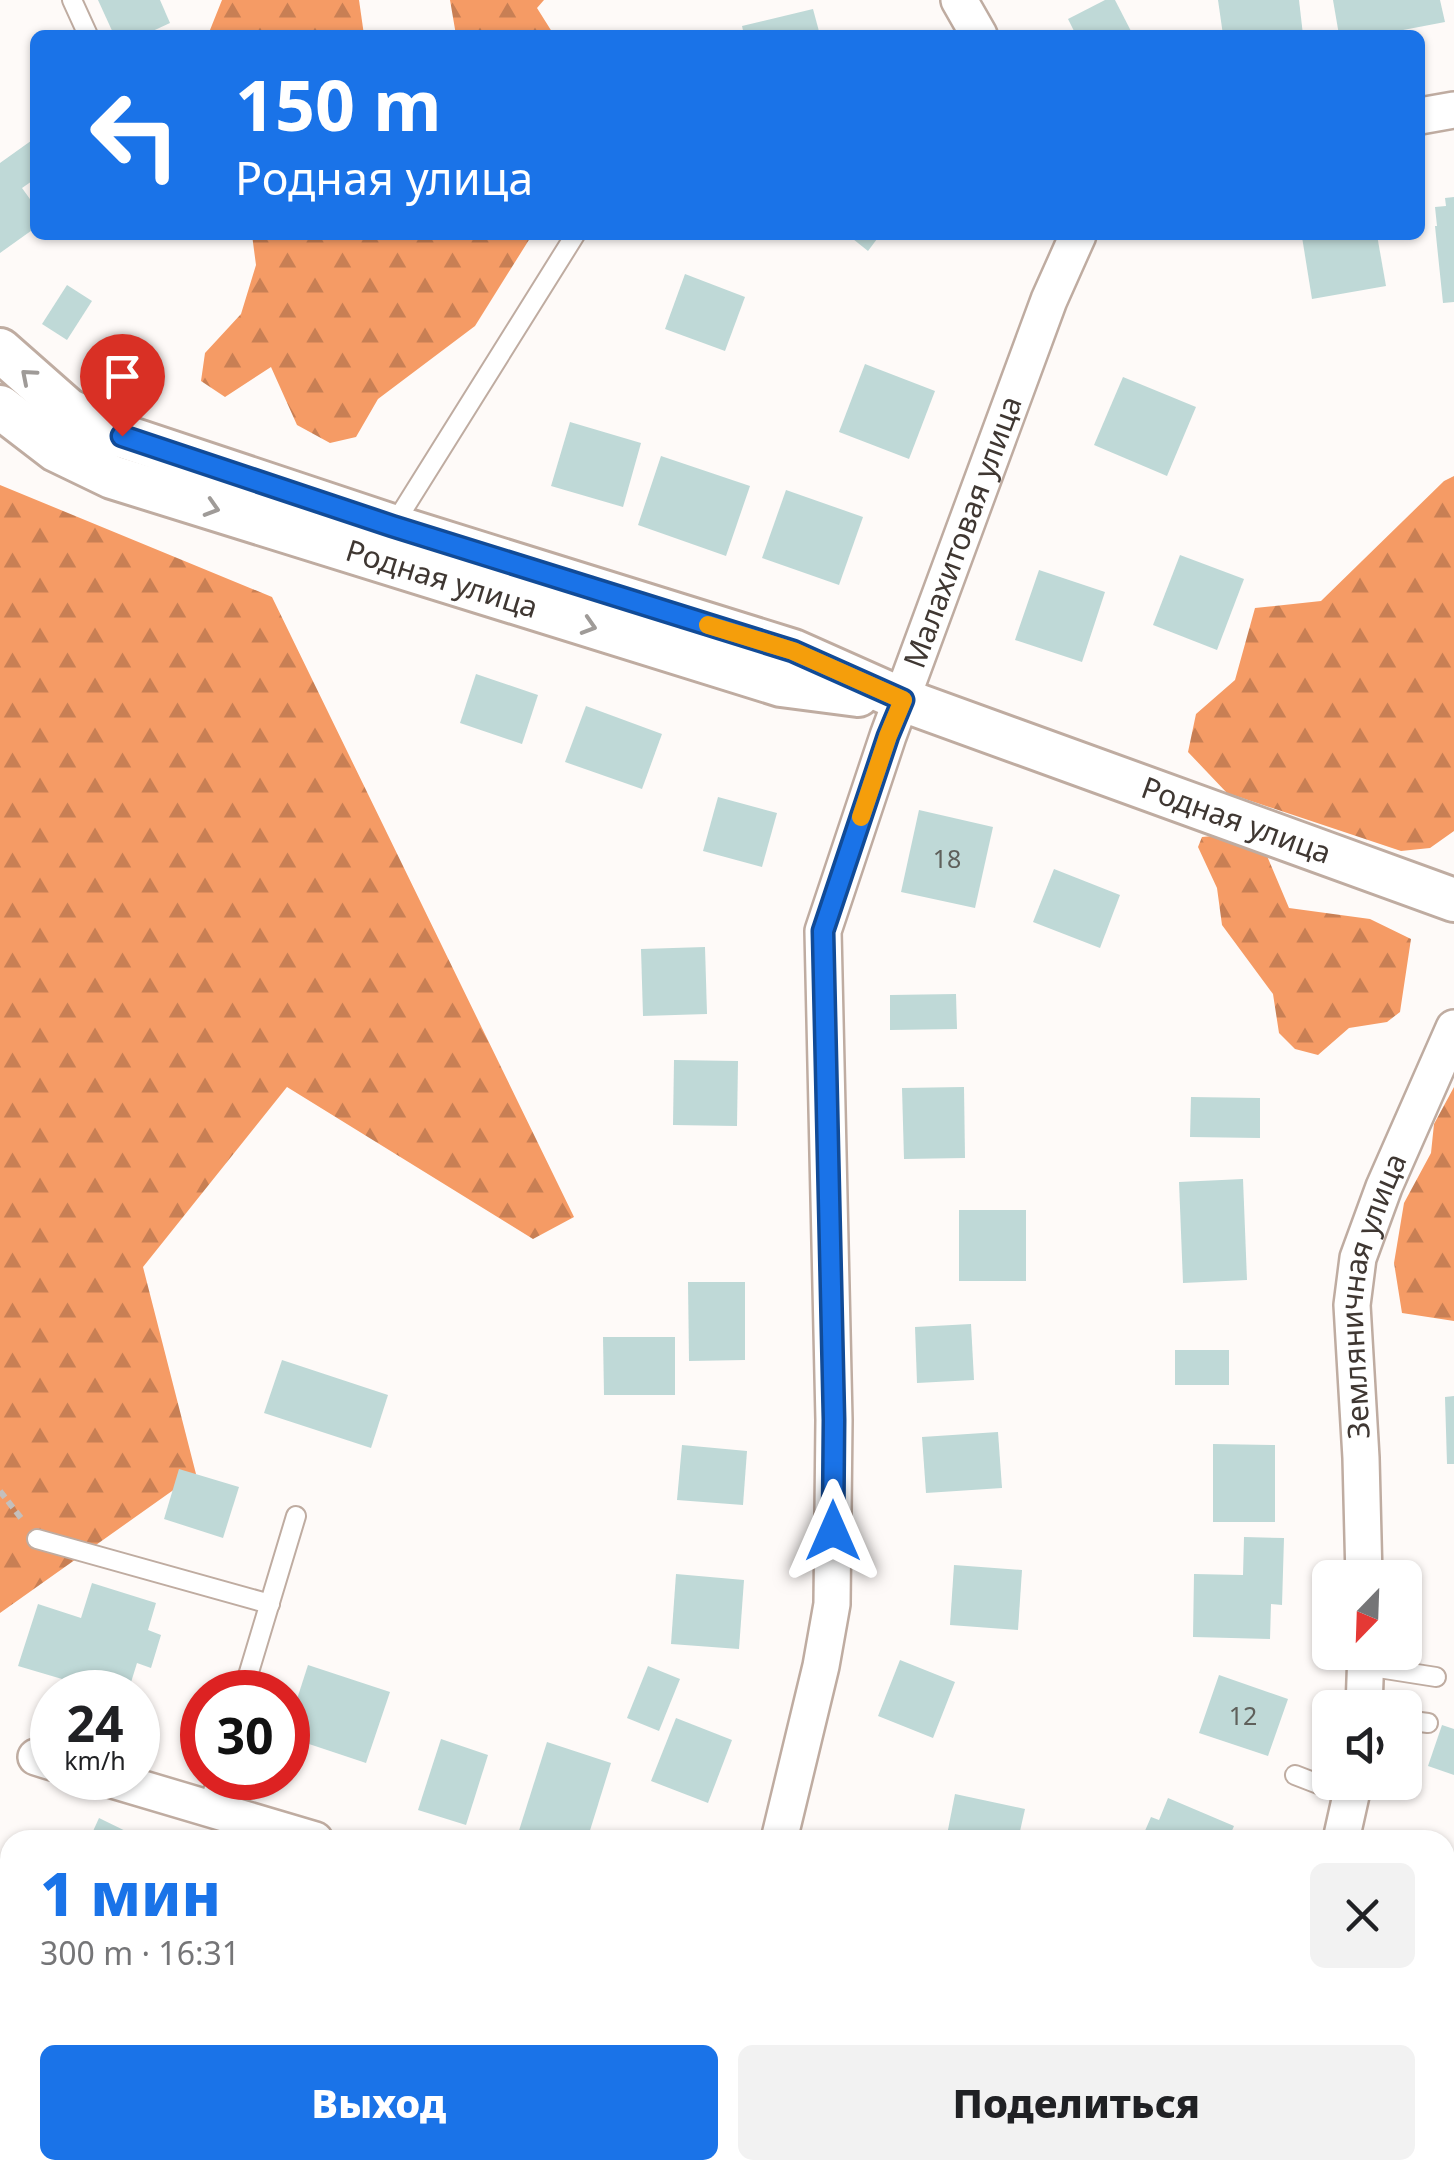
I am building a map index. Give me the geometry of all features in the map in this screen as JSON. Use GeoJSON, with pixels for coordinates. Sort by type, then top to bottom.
{"type":"FeatureCollection","features":[{"type":"Feature","properties":{"kind":"street"},"geometry":{"type":"LineString","coordinates":[[959,0],[976,30]]}},
{"type":"Feature","properties":{"kind":"street"},"geometry":{"type":"LineString","coordinates":[[1425,115],[1454,110]]}},
{"type":"Feature","properties":{"kind":"street","name":"Малахитовая улица"},"geometry":{"type":"LineString","coordinates":[[781,1830],[832,1604],[834,1420],[823,931],[888,736],[1049,300],[1076,240]]}},
{"type":"Feature","properties":{"kind":"street","name":"Родная улица"},"geometry":{"type":"LineString","coordinates":[[0,350],[68,410],[122,436],[392,526],[793,651],[903,700],[1454,900]]}},
{"type":"Feature","properties":{"kind":"street","name":"Родная улица"},"geometry":{"type":"LineString","coordinates":[[0,407],[56,450],[112,477],[780,685],[903,700]]}},
{"type":"Feature","properties":{"kind":"street","name":"Земляничная улица"},"geometry":{"type":"LineString","coordinates":[[1364,1560],[1352,1305],[1358,1258],[1384,1187],[1454,1028]]}},
{"type":"Feature","properties":{"kind":"street"},"geometry":{"type":"LineString","coordinates":[[227,1800],[293,1830]]}},
{"type":"Feature","properties":{"kind":"street"},"geometry":{"type":"LineString","coordinates":[[1343,1830],[1351,1800]]}},
{"type":"Feature","properties":{"kind":"lane"},"geometry":{"type":"LineString","coordinates":[[72,0],[86,30]]}},
{"type":"Feature","properties":{"kind":"lane"},"geometry":{"type":"LineString","coordinates":[[392,526],[573,240]]}},
{"type":"Feature","properties":{"kind":"lane"},"geometry":{"type":"LineString","coordinates":[[250,1670],[296,1516]]}},
{"type":"Feature","properties":{"kind":"lane"},"geometry":{"type":"LineString","coordinates":[[37,1539],[270,1604]]}},
{"type":"Feature","properties":{"kind":"lane"},"geometry":{"type":"LineString","coordinates":[[1407,1670],[1436,1677]]}},
{"type":"Feature","properties":{"kind":"lane"},"geometry":{"type":"LineString","coordinates":[[1422,1722],[1428,1723]]}},
{"type":"Feature","properties":{"kind":"lane"},"geometry":{"type":"LineString","coordinates":[[1295,1776],[1312,1780]]}},
{"type":"Feature","properties":{"kind":"green space"},"geometry":{"type":"Polygon","coordinates":[[[222,0],[359,0],[363,30],[210,30],[222,0]]]}},
{"type":"Feature","properties":{"kind":"green space"},"geometry":{"type":"Polygon","coordinates":[[[450,0],[544,0],[537,8],[551,30],[455,30],[450,0]]]}},
{"type":"Feature","properties":{"kind":"green space"},"geometry":{"type":"Polygon","coordinates":[[[253,240],[529,240],[475,326],[378,399],[356,437],[330,443],[297,425],[271,367],[225,397],[201,381],[205,353],[241,314],[256,265],[253,240]]]}},
{"type":"Feature","properties":{"kind":"green space"},"geometry":{"type":"Polygon","coordinates":[[[1454,476],[1454,831],[1430,848],[1401,851],[1227,793],[1188,752],[1196,714],[1235,680],[1255,608],[1321,601],[1444,481],[1454,476]]]}},
{"type":"Feature","properties":{"kind":"green space"},"geometry":{"type":"Polygon","coordinates":[[[0,485],[272,597],[574,1217],[533,1239],[287,1087],[143,1267],[196,1474],[0,1613],[0,485]]]}},
{"type":"Feature","properties":{"kind":"green space"},"geometry":{"type":"Polygon","coordinates":[[[1224,835],[1267,856],[1289,908],[1370,919],[1411,939],[1400,1012],[1387,1022],[1349,1028],[1318,1055],[1295,1049],[1279,1033],[1273,994],[1222,925],[1217,888],[1198,847],[1202,837],[1224,835]]]}},
{"type":"Feature","properties":{"kind":"green space"},"geometry":{"type":"Polygon","coordinates":[[[1454,1087],[1454,1321],[1402,1313],[1394,1263],[1404,1203],[1431,1153],[1434,1124],[1454,1087]]]}},
{"type":"Feature","properties":{"kind":"building"},"geometry":{"type":"Polygon","coordinates":[[[98,0],[160,0],[170,23],[155,30],[112,30],[98,0]]]}},
{"type":"Feature","properties":{"kind":"building"},"geometry":{"type":"Polygon","coordinates":[[[1105,0],[1115,0],[1130,30],[1074,30],[1068,19],[1105,0]]]}},
{"type":"Feature","properties":{"kind":"building"},"geometry":{"type":"Polygon","coordinates":[[[1218,0],[1299,0],[1302,30],[1222,30],[1218,0]]]}},
{"type":"Feature","properties":{"kind":"building"},"geometry":{"type":"Polygon","coordinates":[[[1333,0],[1440,0],[1445,22],[1403,30],[1338,30],[1333,0]]]}},
{"type":"Feature","properties":{"kind":"building"},"geometry":{"type":"Polygon","coordinates":[[[813,9],[819,30],[743,30],[742,26],[813,9]]]}},
{"type":"Feature","properties":{"kind":"building"},"geometry":{"type":"Polygon","coordinates":[[[30,142],[30,182],[22,188],[30,199],[30,232],[0,253],[0,163],[30,142]]]}},
{"type":"Feature","properties":{"kind":"building"},"geometry":{"type":"Polygon","coordinates":[[[1454,197],[1454,302],[1443,303],[1435,207],[1446,206],[1445,198],[1454,197]]]}},
{"type":"Feature","properties":{"kind":"building"},"geometry":{"type":"Polygon","coordinates":[[[854,240],[876,240],[868,251],[854,240]]]}},
{"type":"Feature","properties":{"kind":"building"},"geometry":{"type":"Polygon","coordinates":[[[1302,240],[1378,240],[1386,286],[1312,299],[1302,240]]]}},
{"type":"Feature","properties":{"kind":"building"},"geometry":{"type":"Polygon","coordinates":[[[685,274],[745,297],[725,351],[665,329],[685,274]]]}},
{"type":"Feature","properties":{"kind":"building"},"geometry":{"type":"Polygon","coordinates":[[[67,285],[92,301],[67,340],[42,324],[67,285]]]}},
{"type":"Feature","properties":{"kind":"building"},"geometry":{"type":"Polygon","coordinates":[[[865,364],[935,391],[909,459],[839,432],[865,364]]]}},
{"type":"Feature","properties":{"kind":"building"},"geometry":{"type":"Polygon","coordinates":[[[1123,377],[1196,407],[1167,476],[1094,445],[1123,377]]]}},
{"type":"Feature","properties":{"kind":"building"},"geometry":{"type":"Polygon","coordinates":[[[570,422],[641,443],[623,507],[551,486],[570,422]]]}},
{"type":"Feature","properties":{"kind":"building"},"geometry":{"type":"Polygon","coordinates":[[[661,456],[750,486],[726,556],[638,525],[661,456]]]}},
{"type":"Feature","properties":{"kind":"building"},"geometry":{"type":"Polygon","coordinates":[[[786,490],[863,517],[839,585],[762,558],[786,490]]]}},
{"type":"Feature","properties":{"kind":"building"},"geometry":{"type":"Polygon","coordinates":[[[1180,555],[1244,579],[1217,650],[1153,625],[1180,555]]]}},
{"type":"Feature","properties":{"kind":"building"},"geometry":{"type":"Polygon","coordinates":[[[1039,570],[1105,592],[1082,662],[1015,640],[1039,570]]]}},
{"type":"Feature","properties":{"kind":"building"},"geometry":{"type":"Polygon","coordinates":[[[476,674],[538,695],[522,744],[460,723],[476,674]]]}},
{"type":"Feature","properties":{"kind":"building"},"geometry":{"type":"Polygon","coordinates":[[[586,706],[662,734],[642,789],[565,762],[586,706]]]}},
{"type":"Feature","properties":{"kind":"building"},"geometry":{"type":"Polygon","coordinates":[[[718,797],[777,813],[762,867],[703,851],[718,797]]]}},
{"type":"Feature","properties":{"kind":"building"},"geometry":{"type":"Polygon","coordinates":[[[919,810],[993,827],[975,908],[901,892],[919,810]]]}},
{"type":"Feature","properties":{"kind":"building"},"geometry":{"type":"Polygon","coordinates":[[[1054,869],[1120,895],[1100,948],[1033,922],[1054,869]]]}},
{"type":"Feature","properties":{"kind":"building"},"geometry":{"type":"Polygon","coordinates":[[[705,947],[707,1014],[643,1016],[641,949],[705,947]]]}},
{"type":"Feature","properties":{"kind":"building"},"geometry":{"type":"Polygon","coordinates":[[[956,994],[957,1029],[890,1030],[890,995],[956,994]]]}},
{"type":"Feature","properties":{"kind":"building"},"geometry":{"type":"Polygon","coordinates":[[[674,1060],[738,1061],[737,1126],[673,1125],[674,1060]]]}},
{"type":"Feature","properties":{"kind":"building"},"geometry":{"type":"Polygon","coordinates":[[[964,1087],[965,1158],[904,1159],[902,1088],[964,1087]]]}},
{"type":"Feature","properties":{"kind":"building"},"geometry":{"type":"Polygon","coordinates":[[[1191,1097],[1260,1098],[1260,1138],[1190,1137],[1191,1097]]]}},
{"type":"Feature","properties":{"kind":"building"},"geometry":{"type":"Polygon","coordinates":[[[1243,1179],[1247,1280],[1183,1283],[1179,1182],[1243,1179]]]}},
{"type":"Feature","properties":{"kind":"building"},"geometry":{"type":"Polygon","coordinates":[[[959,1210],[1026,1210],[1026,1281],[959,1281],[959,1210]]]}},
{"type":"Feature","properties":{"kind":"building"},"geometry":{"type":"Polygon","coordinates":[[[688,1282],[745,1282],[745,1360],[689,1361],[688,1282]]]}},
{"type":"Feature","properties":{"kind":"building"},"geometry":{"type":"Polygon","coordinates":[[[971,1324],[974,1380],[917,1383],[915,1327],[971,1324]]]}},
{"type":"Feature","properties":{"kind":"building"},"geometry":{"type":"Polygon","coordinates":[[[603,1337],[675,1337],[675,1395],[604,1395],[603,1337]]]}},
{"type":"Feature","properties":{"kind":"building"},"geometry":{"type":"Polygon","coordinates":[[[1175,1350],[1229,1350],[1229,1385],[1175,1385],[1175,1350]]]}},
{"type":"Feature","properties":{"kind":"building"},"geometry":{"type":"Polygon","coordinates":[[[282,1360],[388,1395],[371,1448],[264,1413],[282,1360]]]}},
{"type":"Feature","properties":{"kind":"building"},"geometry":{"type":"Polygon","coordinates":[[[1454,1396],[1454,1464],[1447,1464],[1445,1397],[1454,1396]]]}},
{"type":"Feature","properties":{"kind":"building"},"geometry":{"type":"Polygon","coordinates":[[[998,1432],[1002,1488],[926,1493],[922,1437],[998,1432]]]}},
{"type":"Feature","properties":{"kind":"building"},"geometry":{"type":"Polygon","coordinates":[[[1213,1444],[1275,1445],[1275,1522],[1213,1522],[1213,1444]]]}},
{"type":"Feature","properties":{"kind":"building"},"geometry":{"type":"Polygon","coordinates":[[[682,1445],[747,1451],[743,1505],[677,1500],[682,1445]]]}},
{"type":"Feature","properties":{"kind":"building"},"geometry":{"type":"Polygon","coordinates":[[[179,1469],[239,1487],[223,1538],[164,1519],[179,1469]]]}},
{"type":"Feature","properties":{"kind":"building"},"geometry":{"type":"Polygon","coordinates":[[[1244,1537],[1284,1538],[1282,1605],[1271,1604],[1270,1639],[1193,1637],[1194,1574],[1243,1575],[1244,1537]]]}},
{"type":"Feature","properties":{"kind":"building"},"geometry":{"type":"Polygon","coordinates":[[[954,1565],[1022,1570],[1018,1630],[950,1625],[954,1565]]]}},
{"type":"Feature","properties":{"kind":"building"},"geometry":{"type":"Polygon","coordinates":[[[676,1574],[744,1580],[739,1649],[671,1644],[676,1574]]]}},
{"type":"Feature","properties":{"kind":"building"},"geometry":{"type":"Polygon","coordinates":[[[92,1583],[156,1603],[148,1630],[161,1635],[151,1668],[137,1663],[135,1670],[32,1670],[18,1666],[38,1604],[81,1618],[92,1583]]]}},
{"type":"Feature","properties":{"kind":"building"},"geometry":{"type":"Polygon","coordinates":[[[900,1660],[955,1682],[933,1738],[878,1716],[900,1660]]]}},
{"type":"Feature","properties":{"kind":"building"},"geometry":{"type":"Polygon","coordinates":[[[308,1665],[390,1692],[366,1763],[310,1744],[310,1670],[306,1670],[308,1665]]]}},
{"type":"Feature","properties":{"kind":"building"},"geometry":{"type":"Polygon","coordinates":[[[648,1666],[680,1679],[659,1731],[627,1718],[648,1666]]]}},
{"type":"Feature","properties":{"kind":"building"},"geometry":{"type":"Polygon","coordinates":[[[1219,1675],[1288,1699],[1268,1756],[1199,1733],[1219,1675]]]}},
{"type":"Feature","properties":{"kind":"building"},"geometry":{"type":"Polygon","coordinates":[[[676,1718],[732,1740],[708,1803],[651,1781],[676,1718]]]}},
{"type":"Feature","properties":{"kind":"building"},"geometry":{"type":"Polygon","coordinates":[[[1442,1725],[1454,1729],[1454,1775],[1428,1766],[1442,1725]]]}},
{"type":"Feature","properties":{"kind":"building"},"geometry":{"type":"Polygon","coordinates":[[[441,1739],[488,1755],[466,1825],[418,1810],[441,1739]]]}},
{"type":"Feature","properties":{"kind":"building"},"geometry":{"type":"Polygon","coordinates":[[[547,1742],[611,1763],[590,1830],[519,1830],[547,1742]]]}},
{"type":"Feature","properties":{"kind":"building"},"geometry":{"type":"Polygon","coordinates":[[[955,1794],[1025,1809],[1020,1830],[948,1830],[955,1794]]]}},
{"type":"Feature","properties":{"kind":"building"},"geometry":{"type":"Polygon","coordinates":[[[1168,1798],[1234,1826],[1232,1830],[1145,1830],[1151,1817],[1159,1820],[1168,1798]]]}},
{"type":"Feature","properties":{"kind":"building"},"geometry":{"type":"Polygon","coordinates":[[[99,1818],[124,1830],[94,1830],[99,1818]]]}},
{"type":"Feature","properties":{"kind":"slow traffic"},"geometry":{"type":"LineString","coordinates":[[708,625],[793,651],[903,700],[861,817]]}},
{"type":"Feature","properties":{"kind":"route"},"geometry":{"type":"LineString","coordinates":[[122,436],[392,526],[793,651],[903,700],[823,931],[833,1531]]}}]}
